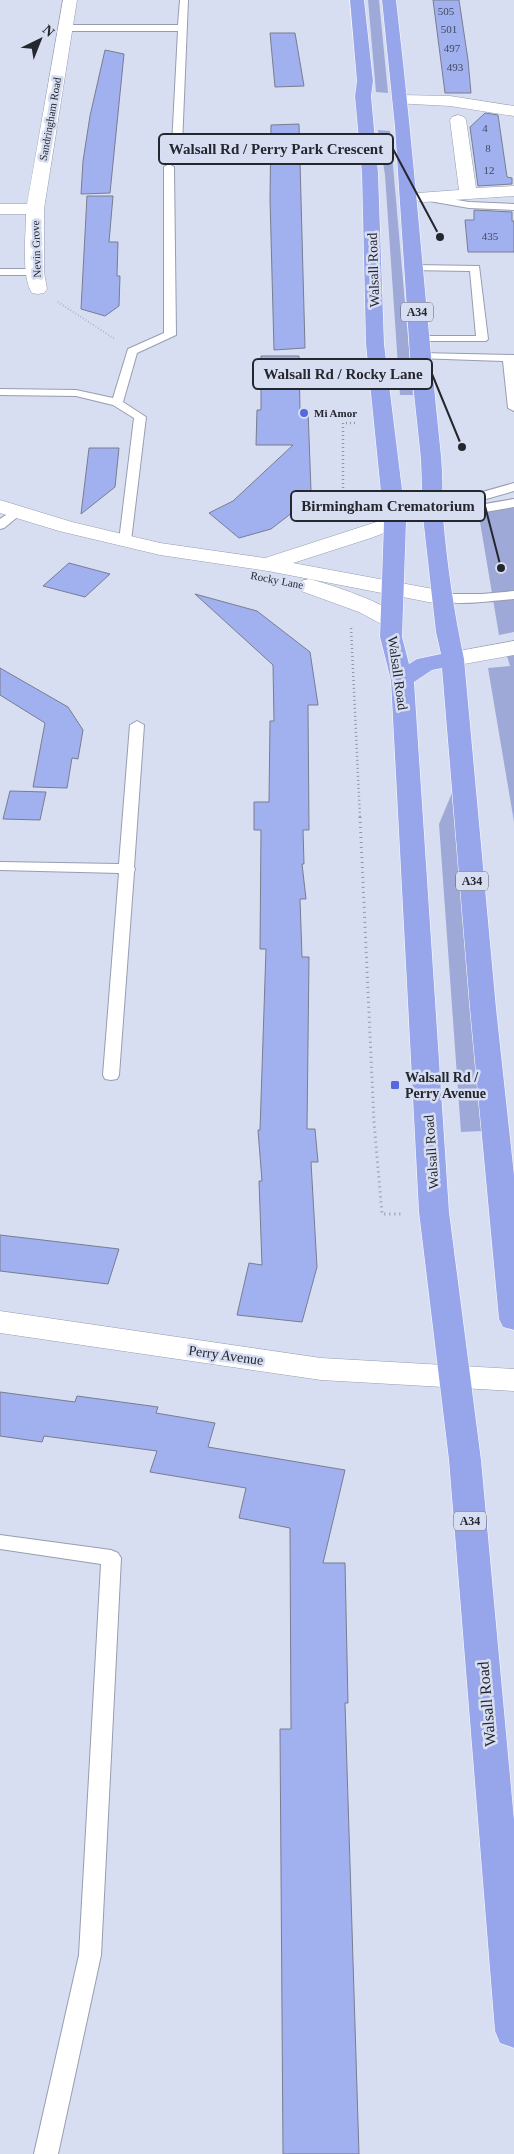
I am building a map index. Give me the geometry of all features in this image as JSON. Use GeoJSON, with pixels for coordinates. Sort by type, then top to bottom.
{"type":"FeatureCollection","features":[{"type":"Feature","properties":{"kind":"highway","name":"Walsall Road"},"geometry":{"type":"LineString","coordinates":[[357,0],[365,81],[363,96],[370,173],[375,344],[395,522],[391,637],[402,680],[434,1212],[465,1460],[514,2031]]}},
{"type":"Feature","properties":{"kind":"highway","name":"A34"},"geometry":{"type":"LineString","coordinates":[[390,0],[400,100],[416,196],[414,268],[419,347],[427,410],[433,514],[447,632],[453,659],[483,1008],[514,1319]]}},
{"type":"Feature","properties":{"kind":"highway"},"geometry":{"type":"LineString","coordinates":[[402,680],[425,664],[453,659]]}},
{"type":"Feature","properties":{"kind":"street","name":"Sandringham Road"},"geometry":{"type":"LineString","coordinates":[[35,209],[70,0]]}},
{"type":"Feature","properties":{"kind":"street"},"geometry":{"type":"LineString","coordinates":[[400,100],[450,101],[514,111]]}},
{"type":"Feature","properties":{"kind":"street"},"geometry":{"type":"LineString","coordinates":[[458,120],[468,193]]}},
{"type":"Feature","properties":{"kind":"street"},"geometry":{"type":"LineString","coordinates":[[416,196],[514,191]]}},
{"type":"Feature","properties":{"kind":"street"},"geometry":{"type":"LineString","coordinates":[[0,209],[35,209]]}},
{"type":"Feature","properties":{"kind":"street","name":"Nevin Grove"},"geometry":{"type":"LineString","coordinates":[[35,209],[36,280]]}},
{"type":"Feature","properties":{"kind":"street","name":"Rocky Lane"},"geometry":{"type":"LineString","coordinates":[[5,515],[160,549],[268,564],[444,598]]}},
{"type":"Feature","properties":{"kind":"street","name":"Rocky Lane"},"geometry":{"type":"LineString","coordinates":[[268,564],[343,541],[395,522]]}},
{"type":"Feature","properties":{"kind":"street","name":"Rocky Lane"},"geometry":{"type":"LineString","coordinates":[[160,549],[184,560],[312,587],[367,607],[391,620]]}},
{"type":"Feature","properties":{"kind":"street"},"geometry":{"type":"LineString","coordinates":[[453,659],[514,648]]}},
{"type":"Feature","properties":{"kind":"street","name":"Perry Avenue"},"geometry":{"type":"LineString","coordinates":[[0,1322],[321,1369],[453,1376]]}},
{"type":"Feature","properties":{"kind":"street"},"geometry":{"type":"LineString","coordinates":[[453,1376],[514,1380]]}},
{"type":"Feature","properties":{"kind":"lane"},"geometry":{"type":"LineString","coordinates":[[177,145],[184,0]]}},
{"type":"Feature","properties":{"kind":"lane"},"geometry":{"type":"LineString","coordinates":[[65,28],[183,28]]}},
{"type":"Feature","properties":{"kind":"lane"},"geometry":{"type":"LineString","coordinates":[[117,403],[132,351],[170,335],[169,167]]}},
{"type":"Feature","properties":{"kind":"lane"},"geometry":{"type":"LineString","coordinates":[[416,196],[470,206],[514,208]]}},
{"type":"Feature","properties":{"kind":"lane"},"geometry":{"type":"LineString","coordinates":[[414,268],[475,268],[482,339],[419,347]]}},
{"type":"Feature","properties":{"kind":"lane"},"geometry":{"type":"LineString","coordinates":[[0,272],[36,280]]}},
{"type":"Feature","properties":{"kind":"lane"},"geometry":{"type":"LineString","coordinates":[[419,347],[511,358],[514,408]]}},
{"type":"Feature","properties":{"kind":"lane"},"geometry":{"type":"LineString","coordinates":[[0,392],[76,393],[117,403],[140,417],[125,541]]}},
{"type":"Feature","properties":{"kind":"lane"},"geometry":{"type":"LineString","coordinates":[[433,514],[514,487]]}},
{"type":"Feature","properties":{"kind":"lane"},"geometry":{"type":"LineString","coordinates":[[433,514],[514,503]]}},
{"type":"Feature","properties":{"kind":"lane"},"geometry":{"type":"LineString","coordinates":[[444,598],[482,598],[514,595]]}},
{"type":"Feature","properties":{"kind":"lane"},"geometry":{"type":"LineString","coordinates":[[111,1075],[138,725]]}},
{"type":"Feature","properties":{"kind":"lane"},"geometry":{"type":"LineString","coordinates":[[0,866],[128,869]]}},
{"type":"Feature","properties":{"kind":"lane"},"geometry":{"type":"LineString","coordinates":[[0,1542],[112,1558],[90,1955],[46,2154]]}},
{"type":"Feature","properties":{"kind":"path"},"geometry":{"type":"LineString","coordinates":[[36,280],[132,351]]}},
{"type":"Feature","properties":{"kind":"path"},"geometry":{"type":"LineString","coordinates":[[343,541],[343,423],[384,423]]}},
{"type":"Feature","properties":{"kind":"path"},"geometry":{"type":"LineString","coordinates":[[342,597],[350,616],[352,647],[374,1122],[382,1214],[388,1214]]}},
{"type":"Feature","properties":{"kind":"shaded area"},"geometry":{"type":"Polygon","coordinates":[[[368,0],[379,0],[388,93],[376,92],[368,0]]]}},
{"type":"Feature","properties":{"kind":"shaded area"},"geometry":{"type":"Polygon","coordinates":[[[378,130],[390,131],[413,395],[400,395],[385,175],[378,130]]]}},
{"type":"Feature","properties":{"kind":"shaded area"},"geometry":{"type":"Polygon","coordinates":[[[514,498],[514,632],[499,635],[477,504],[514,498]]]}},
{"type":"Feature","properties":{"kind":"shaded area"},"geometry":{"type":"Polygon","coordinates":[[[514,655],[514,822],[488,668],[510,666],[507,656],[514,655]]]}},
{"type":"Feature","properties":{"kind":"shaded area"},"geometry":{"type":"Polygon","coordinates":[[[452,793],[482,1131],[461,1132],[439,824],[452,793]]]}},
{"type":"Feature","properties":{"kind":"building"},"geometry":{"type":"Polygon","coordinates":[[[433,0],[459,0],[471,93],[445,93],[433,0]]]}},
{"type":"Feature","properties":{"kind":"building"},"geometry":{"type":"Polygon","coordinates":[[[270,33],[295,33],[304,86],[275,87],[270,33]]]}},
{"type":"Feature","properties":{"kind":"building"},"geometry":{"type":"Polygon","coordinates":[[[105,50],[124,54],[110,193],[81,194],[83,161],[90,116],[105,50]]]}},
{"type":"Feature","properties":{"kind":"building"},"geometry":{"type":"Polygon","coordinates":[[[485,113],[498,115],[507,177],[512,178],[512,184],[478,186],[470,127],[485,113]]]}},
{"type":"Feature","properties":{"kind":"building"},"geometry":{"type":"Polygon","coordinates":[[[299,124],[305,348],[274,350],[270,199],[271,125],[299,124]]]}},
{"type":"Feature","properties":{"kind":"building"},"geometry":{"type":"Polygon","coordinates":[[[87,196],[113,196],[109,242],[118,242],[117,276],[120,276],[119,306],[105,316],[81,309],[87,196]]]}},
{"type":"Feature","properties":{"kind":"building"},"geometry":{"type":"Polygon","coordinates":[[[474,210],[512,212],[512,221],[514,221],[514,252],[468,252],[465,220],[474,220],[474,210]]]}},
{"type":"Feature","properties":{"kind":"building"},"geometry":{"type":"Polygon","coordinates":[[[261,356],[299,356],[300,410],[308,410],[311,491],[306,502],[271,529],[239,538],[209,513],[233,501],[293,445],[256,445],[257,410],[261,410],[261,356]]]}},
{"type":"Feature","properties":{"kind":"building"},"geometry":{"type":"Polygon","coordinates":[[[89,448],[119,448],[115,487],[81,514],[89,448]]]}},
{"type":"Feature","properties":{"kind":"building"},"geometry":{"type":"Polygon","coordinates":[[[69,563],[110,574],[85,597],[43,586],[69,563]]]}},
{"type":"Feature","properties":{"kind":"building"},"geometry":{"type":"Polygon","coordinates":[[[195,594],[257,611],[310,652],[318,705],[308,705],[309,830],[303,830],[304,864],[302,864],[306,899],[300,899],[302,957],[309,957],[307,1129],[315,1129],[318,1162],[311,1162],[317,1267],[302,1322],[237,1315],[249,1263],[262,1265],[259,1181],[262,1181],[258,1130],[260,1130],[266,949],[260,949],[261,830],[254,830],[254,802],[269,802],[270,721],[274,721],[273,665],[195,594]]]}},
{"type":"Feature","properties":{"kind":"building"},"geometry":{"type":"Polygon","coordinates":[[[0,668],[68,707],[83,730],[78,759],[72,758],[67,788],[33,787],[45,723],[0,695],[0,668]]]}},
{"type":"Feature","properties":{"kind":"building"},"geometry":{"type":"Polygon","coordinates":[[[10,791],[46,792],[40,820],[3,819],[10,791]]]}},
{"type":"Feature","properties":{"kind":"building"},"geometry":{"type":"Polygon","coordinates":[[[0,1235],[119,1249],[108,1284],[0,1271],[0,1235]]]}},
{"type":"Feature","properties":{"kind":"building"},"geometry":{"type":"Polygon","coordinates":[[[0,1392],[75,1402],[77,1396],[158,1407],[156,1413],[215,1423],[208,1447],[345,1470],[323,1563],[345,1563],[348,1703],[345,1703],[359,2154],[283,2154],[280,1729],[291,1729],[290,1528],[239,1518],[246,1488],[150,1472],[157,1451],[44,1436],[42,1442],[0,1436],[0,1392]]]}},
{"type":"Feature","properties":{"kind":"place","name":"Walsall Rd / Perry Park Crescent"},"geometry":{"type":"Point","coordinates":[440,237]}},
{"type":"Feature","properties":{"kind":"place","name":"Mi Amor"},"geometry":{"type":"Point","coordinates":[304,413]}},
{"type":"Feature","properties":{"kind":"place","name":"Walsall Rd / Rocky Lane"},"geometry":{"type":"Point","coordinates":[462,447]}},
{"type":"Feature","properties":{"kind":"place","name":"Birmingham Crematorium"},"geometry":{"type":"Point","coordinates":[501,568]}},
{"type":"Feature","properties":{"kind":"place","name":"Walsall Rd / Perry Avenue"},"geometry":{"type":"Point","coordinates":[395,1085]}}]}
